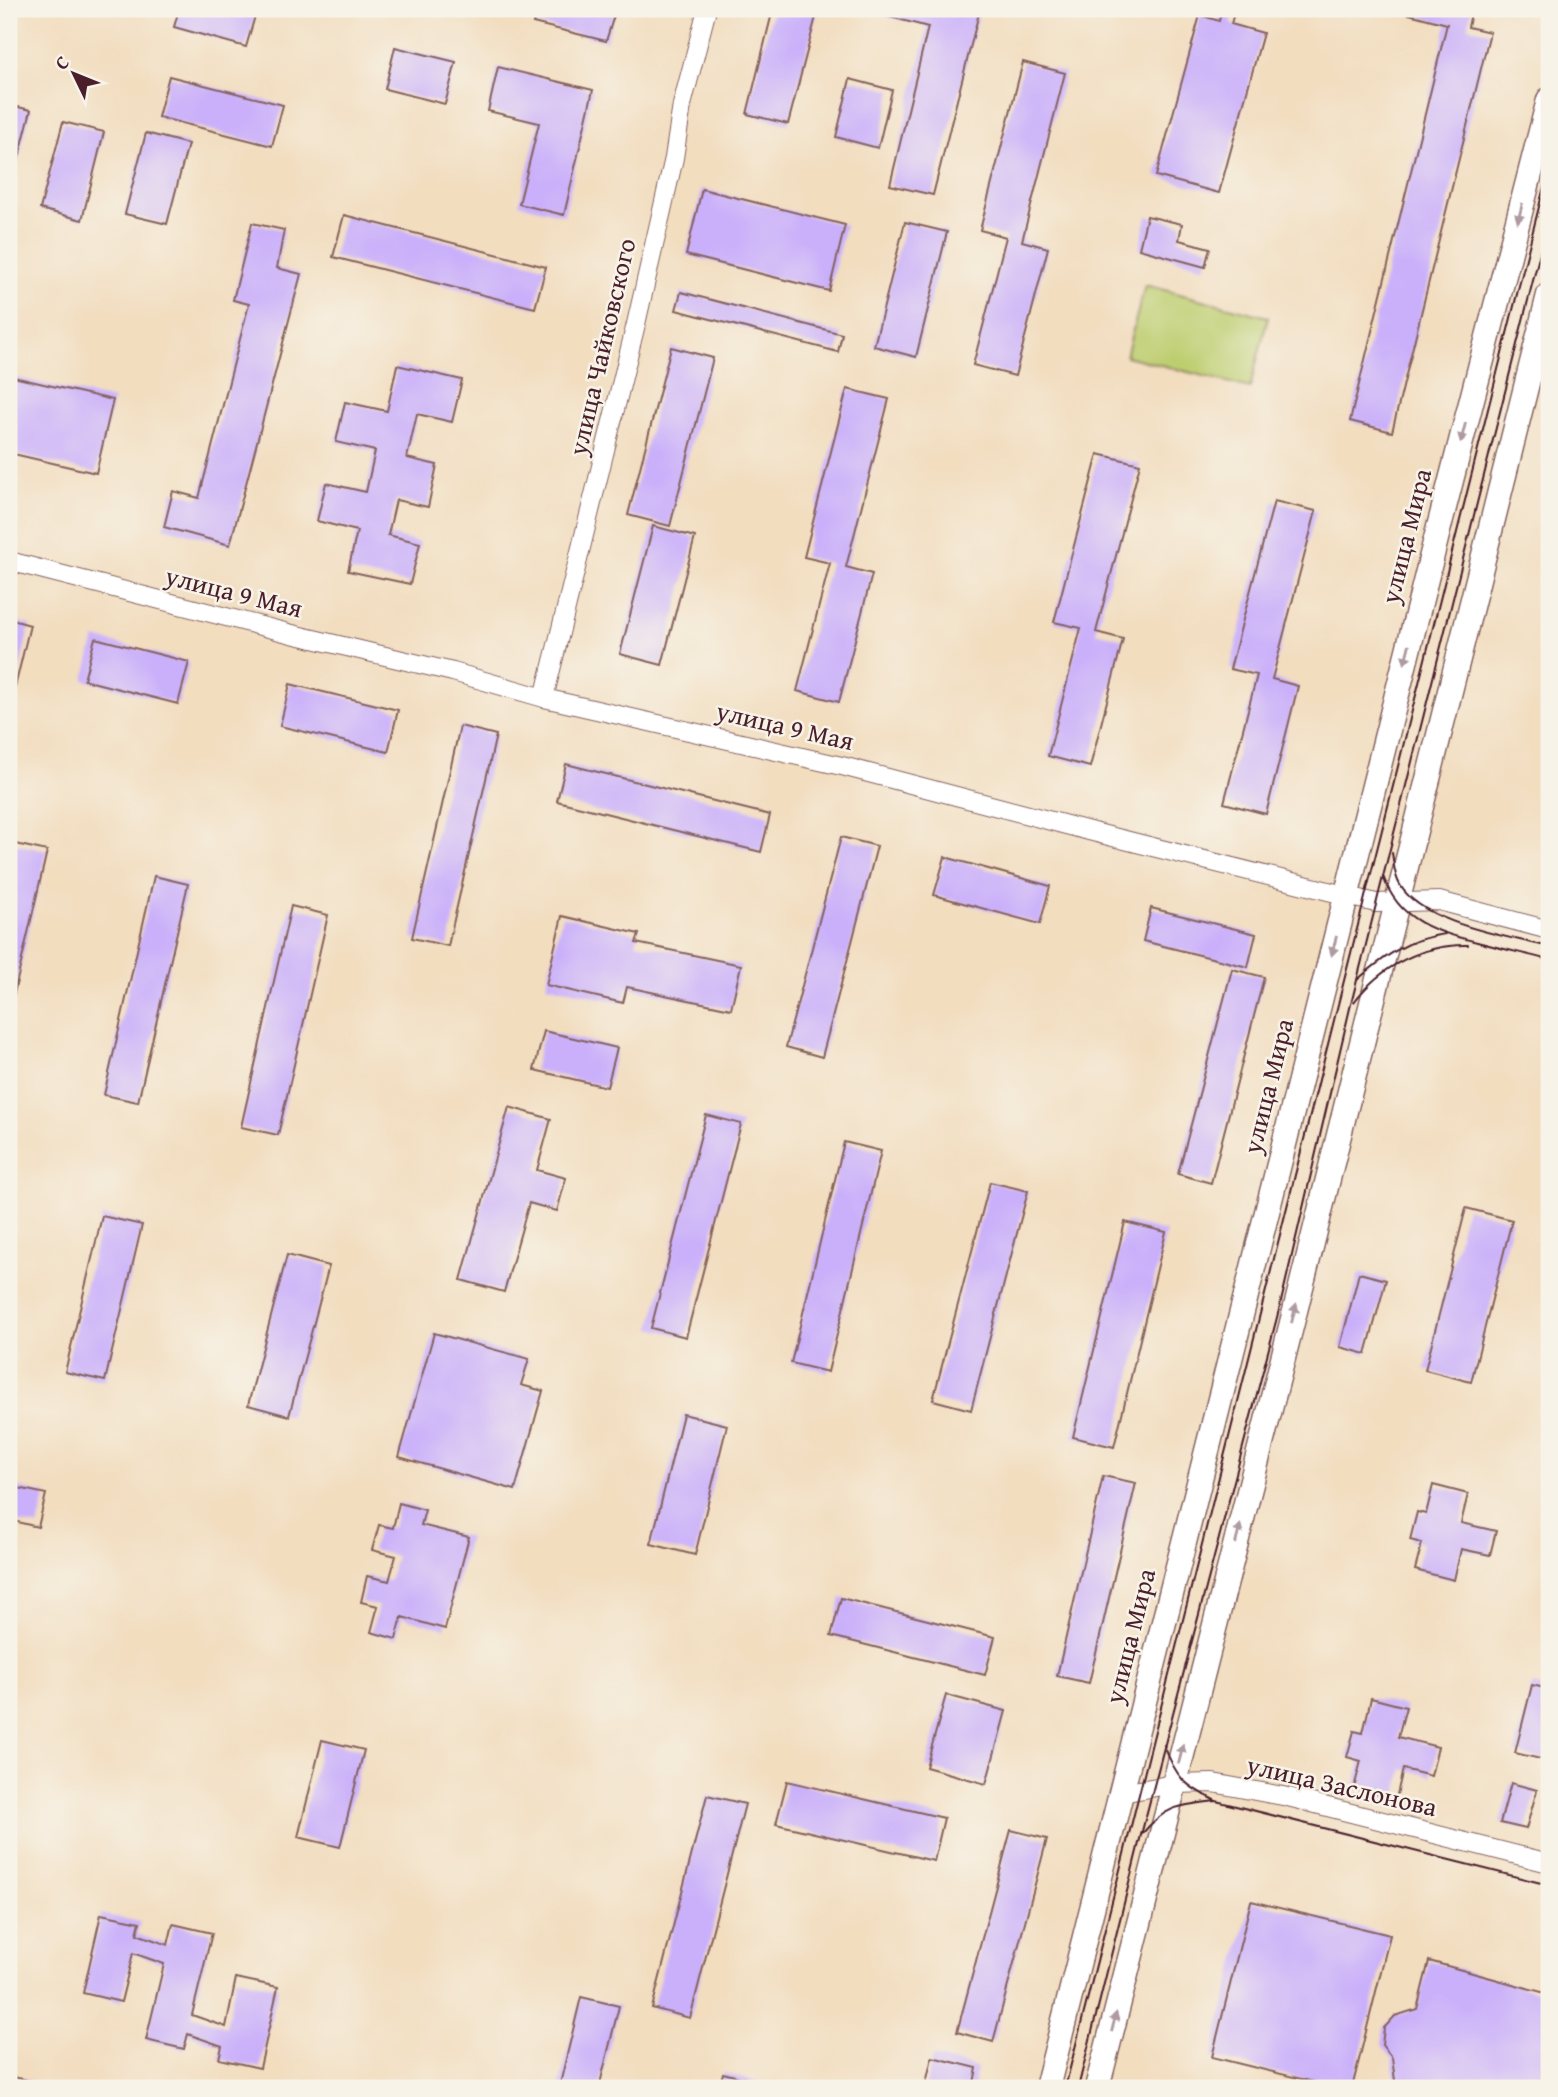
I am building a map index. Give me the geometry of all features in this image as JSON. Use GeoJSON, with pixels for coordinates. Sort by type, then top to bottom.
{"type":"FeatureCollection","features":[{"type":"Feature","properties":{"kind":"main road","name":"улица Мира"},"geometry":{"type":"LineString","coordinates":[[1047,2088],[1549,100]]}},
{"type":"Feature","properties":{"kind":"main road"},"geometry":{"type":"LineString","coordinates":[[1097,2088],[1549,295]]}},
{"type":"Feature","properties":{"kind":"street","name":"улица Чайковского"},"geometry":{"type":"LineString","coordinates":[[544,698],[636,324],[674,158],[682,105],[707,9]]}},
{"type":"Feature","properties":{"kind":"street","name":"улица 9 Мая"},"geometry":{"type":"LineString","coordinates":[[9,561],[292,634],[453,672],[544,698],[846,767],[1346,896],[1377,903],[1439,901],[1549,930]]}},
{"type":"Feature","properties":{"kind":"street","name":"улица Заслонова"},"geometry":{"type":"LineString","coordinates":[[1121,1793],[1174,1784],[1213,1783],[1288,1797],[1549,1863]]}},
{"type":"Feature","properties":{"kind":"green space"},"geometry":{"type":"Polygon","coordinates":[[[1145,285],[1268,317],[1250,388],[1126,356],[1145,285]]]}},
{"type":"Feature","properties":{"kind":"building"},"geometry":{"type":"Polygon","coordinates":[[[179,9],[257,9],[246,47],[174,27],[179,9]]]}},
{"type":"Feature","properties":{"kind":"building"},"geometry":{"type":"Polygon","coordinates":[[[537,9],[616,9],[606,41],[533,23],[537,9]]]}},
{"type":"Feature","properties":{"kind":"building"},"geometry":{"type":"Polygon","coordinates":[[[773,9],[818,9],[788,124],[747,114],[773,9]]]}},
{"type":"Feature","properties":{"kind":"building"},"geometry":{"type":"Polygon","coordinates":[[[880,9],[980,9],[933,195],[890,185],[928,27],[879,14],[880,9]]]}},
{"type":"Feature","properties":{"kind":"building"},"geometry":{"type":"Polygon","coordinates":[[[1222,9],[1235,9],[1231,24],[1263,33],[1219,193],[1156,176],[1200,15],[1219,21],[1222,9]]]}},
{"type":"Feature","properties":{"kind":"building"},"geometry":{"type":"Polygon","coordinates":[[[1390,9],[1472,9],[1468,27],[1490,32],[1392,432],[1350,421],[1447,24],[1390,9]]]}},
{"type":"Feature","properties":{"kind":"building"},"geometry":{"type":"Polygon","coordinates":[[[395,47],[456,62],[445,104],[385,89],[395,47]]]}},
{"type":"Feature","properties":{"kind":"building"},"geometry":{"type":"Polygon","coordinates":[[[1023,62],[1065,73],[1022,241],[1048,248],[1015,376],[973,365],[1006,237],[980,230],[1023,62]]]}},
{"type":"Feature","properties":{"kind":"building"},"geometry":{"type":"Polygon","coordinates":[[[498,67],[593,90],[564,215],[519,204],[539,123],[488,111],[498,67]]]}},
{"type":"Feature","properties":{"kind":"building"},"geometry":{"type":"Polygon","coordinates":[[[169,76],[283,105],[272,146],[158,117],[169,76]]]}},
{"type":"Feature","properties":{"kind":"building"},"geometry":{"type":"Polygon","coordinates":[[[850,79],[892,90],[878,148],[836,137],[850,79]]]}},
{"type":"Feature","properties":{"kind":"building"},"geometry":{"type":"Polygon","coordinates":[[[9,105],[31,110],[10,193],[9,193],[9,105]]]}},
{"type":"Feature","properties":{"kind":"building"},"geometry":{"type":"Polygon","coordinates":[[[63,122],[104,132],[82,220],[40,209],[63,122]]]}},
{"type":"Feature","properties":{"kind":"building"},"geometry":{"type":"Polygon","coordinates":[[[146,133],[188,144],[167,224],[125,214],[146,133]]]}},
{"type":"Feature","properties":{"kind":"building"},"geometry":{"type":"Polygon","coordinates":[[[702,189],[845,225],[829,291],[686,255],[702,189]]]}},
{"type":"Feature","properties":{"kind":"building"},"geometry":{"type":"Polygon","coordinates":[[[344,215],[546,267],[535,308],[333,257],[344,215]]]}},
{"type":"Feature","properties":{"kind":"building"},"geometry":{"type":"Polygon","coordinates":[[[1147,216],[1182,224],[1179,240],[1210,248],[1205,267],[1139,249],[1147,216]]]}},
{"type":"Feature","properties":{"kind":"building"},"geometry":{"type":"Polygon","coordinates":[[[905,222],[947,232],[916,357],[874,346],[905,222]]]}},
{"type":"Feature","properties":{"kind":"building"},"geometry":{"type":"Polygon","coordinates":[[[252,223],[284,230],[277,268],[301,274],[230,545],[164,527],[173,491],[199,498],[249,304],[233,300],[252,223]]]}},
{"type":"Feature","properties":{"kind":"building"},"geometry":{"type":"Polygon","coordinates":[[[681,292],[842,334],[838,352],[676,310],[681,292]]]}},
{"type":"Feature","properties":{"kind":"building"},"geometry":{"type":"Polygon","coordinates":[[[671,347],[713,358],[670,526],[628,515],[671,347]]]}},
{"type":"Feature","properties":{"kind":"building"},"geometry":{"type":"Polygon","coordinates":[[[397,365],[462,380],[452,422],[417,414],[407,458],[437,465],[428,507],[396,500],[388,535],[420,543],[410,584],[348,571],[357,531],[317,521],[326,483],[366,492],[375,451],[336,442],[345,402],[387,411],[397,365]]]}},
{"type":"Feature","properties":{"kind":"building"},"geometry":{"type":"Polygon","coordinates":[[[9,376],[113,400],[96,473],[9,453],[9,376]]]}},
{"type":"Feature","properties":{"kind":"building"},"geometry":{"type":"Polygon","coordinates":[[[847,389],[889,399],[846,567],[872,574],[839,702],[797,691],[830,563],[804,557],[847,389]]]}},
{"type":"Feature","properties":{"kind":"building"},"geometry":{"type":"Polygon","coordinates":[[[1098,454],[1140,464],[1096,632],[1123,639],[1090,767],[1048,756],[1081,628],[1054,622],[1098,454]]]}},
{"type":"Feature","properties":{"kind":"building"},"geometry":{"type":"Polygon","coordinates":[[[1274,501],[1316,511],[1272,679],[1298,686],[1266,814],[1224,803],[1257,675],[1230,669],[1274,501]]]}},
{"type":"Feature","properties":{"kind":"building"},"geometry":{"type":"Polygon","coordinates":[[[653,526],[695,537],[662,665],[620,654],[653,526]]]}},
{"type":"Feature","properties":{"kind":"building"},"geometry":{"type":"Polygon","coordinates":[[[9,619],[30,625],[10,708],[9,708],[9,619]]]}},
{"type":"Feature","properties":{"kind":"building"},"geometry":{"type":"Polygon","coordinates":[[[95,638],[189,662],[178,704],[84,680],[95,638]]]}},
{"type":"Feature","properties":{"kind":"building"},"geometry":{"type":"Polygon","coordinates":[[[290,684],[398,710],[388,752],[280,726],[290,684]]]}},
{"type":"Feature","properties":{"kind":"building"},"geometry":{"type":"Polygon","coordinates":[[[460,726],[496,735],[448,946],[412,938],[460,726]]]}},
{"type":"Feature","properties":{"kind":"building"},"geometry":{"type":"Polygon","coordinates":[[[566,764],[770,815],[761,852],[557,801],[566,764]]]}},
{"type":"Feature","properties":{"kind":"building"},"geometry":{"type":"Polygon","coordinates":[[[841,837],[877,846],[822,1057],[786,1047],[841,837]]]}},
{"type":"Feature","properties":{"kind":"building"},"geometry":{"type":"Polygon","coordinates":[[[11,843],[47,851],[10,1011],[9,854],[11,843]]]}},
{"type":"Feature","properties":{"kind":"building"},"geometry":{"type":"Polygon","coordinates":[[[945,857],[1050,886],[1040,924],[934,895],[945,857]]]}},
{"type":"Feature","properties":{"kind":"building"},"geometry":{"type":"Polygon","coordinates":[[[154,876],[188,884],[138,1102],[104,1095],[154,876]]]}},
{"type":"Feature","properties":{"kind":"building"},"geometry":{"type":"Polygon","coordinates":[[[291,906],[328,915],[278,1135],[241,1127],[291,906]]]}},
{"type":"Feature","properties":{"kind":"building"},"geometry":{"type":"Polygon","coordinates":[[[1151,908],[1256,934],[1248,967],[1143,941],[1151,908]]]}},
{"type":"Feature","properties":{"kind":"building"},"geometry":{"type":"Polygon","coordinates":[[[562,916],[639,934],[636,943],[741,965],[731,1009],[627,987],[623,1003],[546,985],[562,916]]]}},
{"type":"Feature","properties":{"kind":"building"},"geometry":{"type":"Polygon","coordinates":[[[1232,969],[1264,977],[1211,1183],[1178,1174],[1232,969]]]}},
{"type":"Feature","properties":{"kind":"building"},"geometry":{"type":"Polygon","coordinates":[[[544,1031],[617,1048],[607,1087],[534,1070],[544,1031]]]}},
{"type":"Feature","properties":{"kind":"building"},"geometry":{"type":"Polygon","coordinates":[[[509,1107],[551,1119],[537,1170],[566,1178],[557,1211],[529,1203],[504,1292],[461,1280],[509,1107]]]}},
{"type":"Feature","properties":{"kind":"building"},"geometry":{"type":"Polygon","coordinates":[[[706,1115],[741,1124],[686,1337],[651,1328],[706,1115]]]}},
{"type":"Feature","properties":{"kind":"building"},"geometry":{"type":"Polygon","coordinates":[[[844,1142],[881,1151],[828,1372],[791,1363],[844,1142]]]}},
{"type":"Feature","properties":{"kind":"building"},"geometry":{"type":"Polygon","coordinates":[[[990,1182],[1028,1191],[971,1410],[933,1400],[990,1182]]]}},
{"type":"Feature","properties":{"kind":"building"},"geometry":{"type":"Polygon","coordinates":[[[1466,1208],[1512,1220],[1471,1382],[1425,1370],[1466,1208]]]}},
{"type":"Feature","properties":{"kind":"building"},"geometry":{"type":"Polygon","coordinates":[[[102,1216],[142,1225],[105,1381],[65,1372],[102,1216]]]}},
{"type":"Feature","properties":{"kind":"building"},"geometry":{"type":"Polygon","coordinates":[[[1125,1222],[1166,1232],[1114,1447],[1073,1437],[1125,1222]]]}},
{"type":"Feature","properties":{"kind":"building"},"geometry":{"type":"Polygon","coordinates":[[[287,1255],[329,1266],[289,1416],[248,1405],[287,1255]]]}},
{"type":"Feature","properties":{"kind":"building"},"geometry":{"type":"Polygon","coordinates":[[[1359,1273],[1386,1280],[1366,1354],[1340,1347],[1359,1273]]]}},
{"type":"Feature","properties":{"kind":"building"},"geometry":{"type":"Polygon","coordinates":[[[434,1333],[529,1359],[521,1385],[543,1391],[515,1490],[399,1457],[434,1333]]]}},
{"type":"Feature","properties":{"kind":"building"},"geometry":{"type":"Polygon","coordinates":[[[683,1414],[727,1425],[695,1555],[651,1544],[683,1414]]]}},
{"type":"Feature","properties":{"kind":"building"},"geometry":{"type":"Polygon","coordinates":[[[1103,1476],[1136,1483],[1089,1683],[1057,1676],[1103,1476]]]}},
{"type":"Feature","properties":{"kind":"building"},"geometry":{"type":"Polygon","coordinates":[[[1433,1485],[1468,1494],[1461,1523],[1496,1531],[1490,1555],[1461,1549],[1454,1580],[1415,1570],[1422,1543],[1410,1540],[1417,1512],[1426,1514],[1433,1485]]]}},
{"type":"Feature","properties":{"kind":"building"},"geometry":{"type":"Polygon","coordinates":[[[9,1486],[46,1494],[38,1527],[9,1520],[9,1486]]]}},
{"type":"Feature","properties":{"kind":"building"},"geometry":{"type":"Polygon","coordinates":[[[399,1503],[425,1510],[421,1525],[469,1537],[445,1629],[402,1617],[396,1639],[371,1632],[378,1606],[361,1602],[367,1576],[389,1581],[396,1556],[372,1550],[379,1525],[393,1528],[399,1503]]]}},
{"type":"Feature","properties":{"kind":"building"},"geometry":{"type":"Polygon","coordinates":[[[841,1598],[995,1637],[985,1675],[831,1636],[841,1598]]]}},
{"type":"Feature","properties":{"kind":"building"},"geometry":{"type":"Polygon","coordinates":[[[1532,1685],[1549,1689],[1549,1761],[1515,1753],[1532,1685]]]}},
{"type":"Feature","properties":{"kind":"building"},"geometry":{"type":"Polygon","coordinates":[[[946,1695],[1006,1711],[986,1784],[926,1767],[946,1695]]]}},
{"type":"Feature","properties":{"kind":"building"},"geometry":{"type":"Polygon","coordinates":[[[1371,1698],[1406,1707],[1398,1737],[1438,1747],[1431,1776],[1403,1769],[1396,1799],[1354,1788],[1361,1761],[1347,1757],[1354,1731],[1363,1733],[1371,1698]]]}},
{"type":"Feature","properties":{"kind":"building"},"geometry":{"type":"Polygon","coordinates":[[[322,1740],[364,1750],[340,1847],[298,1837],[322,1740]]]}},
{"type":"Feature","properties":{"kind":"building"},"geometry":{"type":"Polygon","coordinates":[[[787,1781],[944,1818],[934,1861],[776,1824],[787,1781]]]}},
{"type":"Feature","properties":{"kind":"building"},"geometry":{"type":"Polygon","coordinates":[[[1511,1783],[1537,1790],[1526,1829],[1500,1823],[1511,1783]]]}},
{"type":"Feature","properties":{"kind":"building"},"geometry":{"type":"Polygon","coordinates":[[[707,1795],[745,1804],[690,2018],[652,2008],[707,1795]]]}},
{"type":"Feature","properties":{"kind":"building"},"geometry":{"type":"Polygon","coordinates":[[[1011,1830],[1047,1839],[993,2042],[957,2032],[1011,1830]]]}},
{"type":"Feature","properties":{"kind":"building"},"geometry":{"type":"Polygon","coordinates":[[[1251,1901],[1390,1935],[1352,2088],[1338,2088],[1212,2057],[1251,1901]]]}},
{"type":"Feature","properties":{"kind":"building"},"geometry":{"type":"Polygon","coordinates":[[[101,1914],[140,1922],[137,1934],[168,1945],[173,1924],[212,1933],[192,2015],[226,2027],[236,1978],[278,1987],[260,2068],[219,2059],[222,2046],[188,2034],[184,2049],[146,2040],[164,1964],[133,1953],[121,2002],[83,1993],[101,1914]]]}},
{"type":"Feature","properties":{"kind":"building"},"geometry":{"type":"Polygon","coordinates":[[[1429,1961],[1549,1994],[1549,2088],[1396,2088],[1392,2058],[1382,2045],[1384,2028],[1395,2016],[1417,2009],[1429,1961]]]}},
{"type":"Feature","properties":{"kind":"building"},"geometry":{"type":"Polygon","coordinates":[[[581,1997],[619,2006],[599,2088],[559,2088],[581,1997]]]}},
{"type":"Feature","properties":{"kind":"building"},"geometry":{"type":"Polygon","coordinates":[[[932,2057],[977,2068],[973,2088],[925,2088],[932,2057]]]}},
{"type":"Feature","properties":{"kind":"building"},"geometry":{"type":"Polygon","coordinates":[[[723,2073],[763,2083],[761,2088],[719,2088],[723,2073]]]}},
{"type":"Feature","properties":{"kind":"building"},"geometry":{"type":"Polygon","coordinates":[[[13,2077],[47,2084],[46,2088],[11,2088],[13,2077]]]}},
{"type":"Feature","properties":{"kind":"tram line"},"geometry":{"type":"LineString","coordinates":[[1065,2088],[1549,167]]}},
{"type":"Feature","properties":{"kind":"tram line"},"geometry":{"type":"LineString","coordinates":[[1078,2088],[1141,1835],[1280,1306],[1350,1008],[1549,217]]}},
{"type":"Feature","properties":{"kind":"tram line"},"geometry":{"type":"LineString","coordinates":[[1392,853],[1400,885],[1427,910],[1489,933],[1549,947]]}},
{"type":"Feature","properties":{"kind":"tram line"},"geometry":{"type":"LineString","coordinates":[[1383,876],[1399,905],[1422,923],[1450,934],[1549,960]]}},
{"type":"Feature","properties":{"kind":"tram line"},"geometry":{"type":"LineString","coordinates":[[1357,980],[1377,963],[1408,944],[1445,934]]}},
{"type":"Feature","properties":{"kind":"tram line"},"geometry":{"type":"LineString","coordinates":[[1354,1002],[1377,978],[1404,960],[1435,948],[1468,945]]}},
{"type":"Feature","properties":{"kind":"tram line"},"geometry":{"type":"LineString","coordinates":[[1164,1745],[1173,1766],[1183,1780],[1196,1791],[1216,1801],[1549,1885]]}},
{"type":"Feature","properties":{"kind":"tram line"},"geometry":{"type":"LineString","coordinates":[[1142,1834],[1159,1817],[1175,1808],[1216,1801]]}}]}
